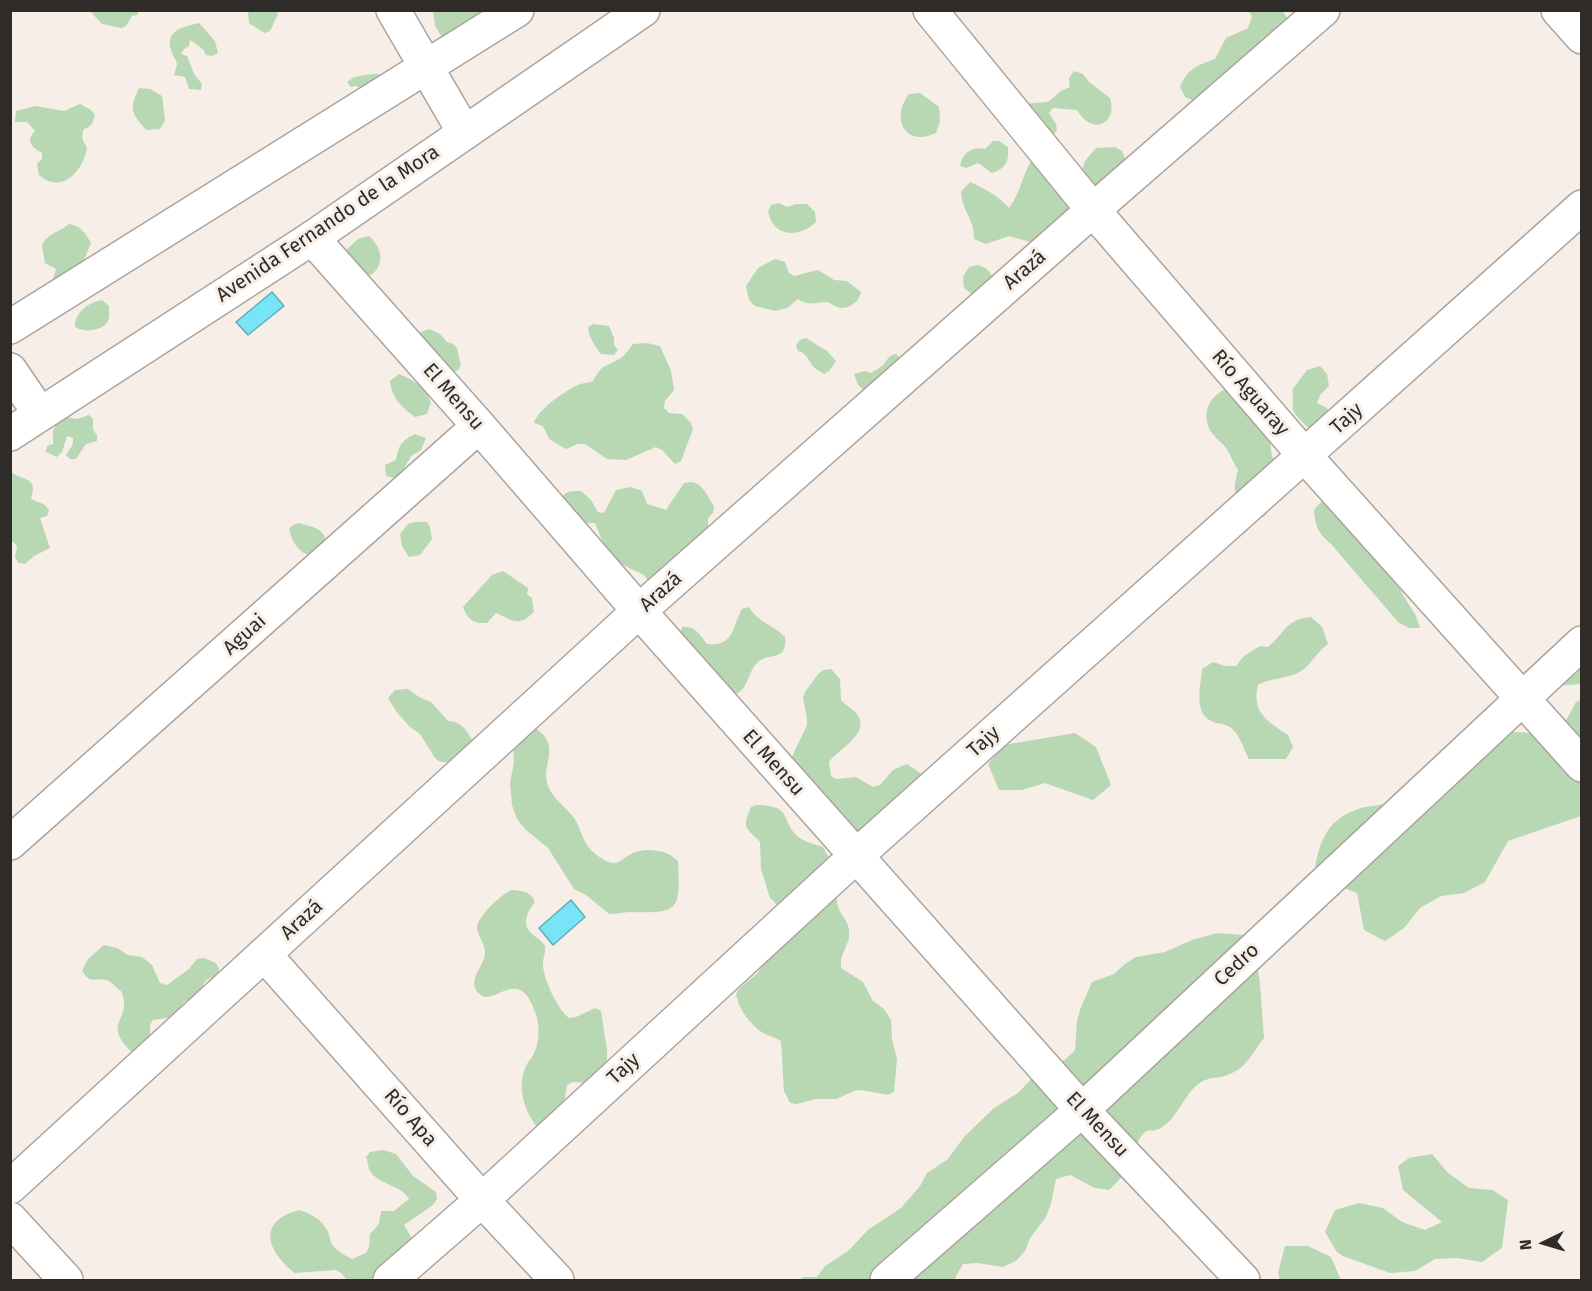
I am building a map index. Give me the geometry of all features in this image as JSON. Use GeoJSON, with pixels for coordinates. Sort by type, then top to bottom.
{"type":"FeatureCollection","features":[{"type":"Feature","properties":{"kind":"street"},"geometry":{"type":"LineString","coordinates":[[393,10],[464,132]]}},
{"type":"Feature","properties":{"kind":"street"},"geometry":{"type":"LineString","coordinates":[[10,327],[517,10]]}},
{"type":"Feature","properties":{"kind":"street","name":"Avenida Fernando de la Mora"},"geometry":{"type":"LineString","coordinates":[[10,434],[312,238],[643,10]]}},
{"type":"Feature","properties":{"kind":"street","name":"Río Aguaray"},"geometry":{"type":"LineString","coordinates":[[930,10],[1092,210],[1305,456],[1581,765]]}},
{"type":"Feature","properties":{"kind":"street","name":"Arazá"},"geometry":{"type":"LineString","coordinates":[[10,1187],[639,611],[1092,210],[1323,10]]}},
{"type":"Feature","properties":{"kind":"street"},"geometry":{"type":"LineString","coordinates":[[1558,10],[1581,37]]}},
{"type":"Feature","properties":{"kind":"street","name":"Tajy"},"geometry":{"type":"LineString","coordinates":[[390,1281],[482,1200],[856,856],[1581,207]]}},
{"type":"Feature","properties":{"kind":"street","name":"El Mensu"},"geometry":{"type":"LineString","coordinates":[[312,238],[1082,1110],[1243,1281]]}},
{"type":"Feature","properties":{"kind":"street"},"geometry":{"type":"LineString","coordinates":[[10,370],[40,414]]}},
{"type":"Feature","properties":{"kind":"street","name":"Aguai"},"geometry":{"type":"LineString","coordinates":[[10,843],[479,426]]}},
{"type":"Feature","properties":{"kind":"street","name":"Cedro"},"geometry":{"type":"LineString","coordinates":[[887,1281],[1082,1110],[1581,643]]}},
{"type":"Feature","properties":{"kind":"street","name":"Río Apa"},"geometry":{"type":"LineString","coordinates":[[264,954],[482,1200],[558,1281]]}},
{"type":"Feature","properties":{"kind":"street"},"geometry":{"type":"LineString","coordinates":[[10,1219],[66,1281]]}},
{"type":"Feature","properties":{"kind":"green space"},"geometry":{"type":"Polygon","coordinates":[[[433,10],[483,11],[484,14],[445,42],[435,26],[433,10]]]}},
{"type":"Feature","properties":{"kind":"green space"},"geometry":{"type":"Polygon","coordinates":[[[90,11],[139,11],[137,15],[132,16],[126,26],[121,28],[102,24],[90,11]]]}},
{"type":"Feature","properties":{"kind":"green space"},"geometry":{"type":"Polygon","coordinates":[[[248,11],[276,11],[278,14],[270,31],[264,33],[249,23],[248,11]]]}},
{"type":"Feature","properties":{"kind":"green space"},"geometry":{"type":"Polygon","coordinates":[[[1249,11],[1283,11],[1291,25],[1272,43],[1262,37],[1259,61],[1196,102],[1185,97],[1180,87],[1186,76],[1198,66],[1215,59],[1226,38],[1248,28],[1252,17],[1249,11]]]}},
{"type":"Feature","properties":{"kind":"green space"},"geometry":{"type":"Polygon","coordinates":[[[199,23],[215,41],[218,53],[212,56],[206,55],[203,49],[190,40],[189,46],[181,54],[187,56],[194,74],[202,84],[201,90],[189,89],[185,77],[174,75],[177,64],[170,43],[173,34],[177,31],[199,23]]]}},
{"type":"Feature","properties":{"kind":"green space"},"geometry":{"type":"Polygon","coordinates":[[[1074,71],[1083,74],[1089,82],[1110,98],[1112,107],[1110,114],[1107,120],[1097,125],[1083,118],[1077,110],[1053,108],[1049,113],[1057,130],[1050,140],[1021,104],[1048,102],[1070,87],[1069,78],[1074,71]]]}},
{"type":"Feature","properties":{"kind":"green space"},"geometry":{"type":"Polygon","coordinates":[[[379,74],[383,79],[362,89],[356,86],[351,87],[347,82],[358,76],[379,74]]]}},
{"type":"Feature","properties":{"kind":"green space"},"geometry":{"type":"Polygon","coordinates":[[[139,88],[150,89],[162,96],[165,121],[160,129],[146,130],[137,119],[133,106],[139,88]]]}},
{"type":"Feature","properties":{"kind":"green space"},"geometry":{"type":"Polygon","coordinates":[[[920,93],[939,107],[940,121],[936,133],[925,137],[909,134],[901,121],[903,103],[909,94],[920,93]]]}},
{"type":"Feature","properties":{"kind":"green space"},"geometry":{"type":"Polygon","coordinates":[[[80,104],[95,115],[91,124],[83,132],[82,139],[87,147],[85,156],[70,178],[63,181],[47,181],[39,175],[37,164],[42,159],[42,153],[30,141],[35,131],[27,122],[15,122],[16,111],[35,106],[64,111],[80,104]]]}},
{"type":"Feature","properties":{"kind":"green space"},"geometry":{"type":"Polygon","coordinates":[[[993,141],[999,141],[1008,147],[1008,157],[1001,169],[992,173],[978,163],[966,168],[960,166],[963,157],[968,152],[985,149],[993,141]]]}},
{"type":"Feature","properties":{"kind":"green space"},"geometry":{"type":"Polygon","coordinates":[[[1115,147],[1122,151],[1125,159],[1113,202],[1079,178],[1085,161],[1096,148],[1115,147]]]}},
{"type":"Feature","properties":{"kind":"green space"},"geometry":{"type":"Polygon","coordinates":[[[1031,161],[1044,163],[1077,214],[1045,246],[1009,236],[986,244],[974,239],[973,226],[961,192],[970,182],[996,196],[1009,208],[1031,161]]]}},
{"type":"Feature","properties":{"kind":"green space"},"geometry":{"type":"Polygon","coordinates":[[[779,203],[787,207],[807,204],[815,212],[816,222],[795,233],[781,231],[771,220],[768,211],[771,205],[779,203]]]}},
{"type":"Feature","properties":{"kind":"green space"},"geometry":{"type":"Polygon","coordinates":[[[69,224],[85,233],[91,243],[84,260],[51,286],[56,269],[45,263],[42,246],[50,235],[69,224]]]}},
{"type":"Feature","properties":{"kind":"green space"},"geometry":{"type":"Polygon","coordinates":[[[369,236],[380,252],[380,263],[367,277],[344,252],[358,239],[369,236]]]}},
{"type":"Feature","properties":{"kind":"green space"},"geometry":{"type":"Polygon","coordinates":[[[775,259],[785,262],[789,273],[794,276],[818,270],[834,280],[847,281],[861,292],[860,296],[852,305],[845,308],[827,302],[805,303],[798,299],[787,308],[775,311],[755,306],[749,300],[746,286],[758,268],[775,259]]]}},
{"type":"Feature","properties":{"kind":"green space"},"geometry":{"type":"Polygon","coordinates":[[[978,265],[989,271],[994,282],[973,295],[964,288],[963,277],[969,267],[978,265]]]}},
{"type":"Feature","properties":{"kind":"green space"},"geometry":{"type":"Polygon","coordinates":[[[102,300],[109,306],[109,318],[106,324],[93,330],[75,327],[77,317],[83,309],[102,300]]]}},
{"type":"Feature","properties":{"kind":"green space"},"geometry":{"type":"Polygon","coordinates":[[[593,324],[609,326],[614,345],[618,350],[614,355],[601,354],[596,348],[588,330],[588,327],[593,324]]]}},
{"type":"Feature","properties":{"kind":"green space"},"geometry":{"type":"Polygon","coordinates":[[[429,329],[440,334],[457,348],[461,366],[457,371],[451,372],[418,333],[429,329]]]}},
{"type":"Feature","properties":{"kind":"green space"},"geometry":{"type":"Polygon","coordinates":[[[806,338],[827,351],[836,361],[824,374],[798,351],[796,345],[800,340],[806,338]]]}},
{"type":"Feature","properties":{"kind":"green space"},"geometry":{"type":"Polygon","coordinates":[[[647,343],[660,346],[671,371],[674,390],[665,401],[664,408],[669,413],[682,414],[691,423],[693,429],[681,461],[675,464],[656,447],[626,460],[607,459],[585,444],[566,449],[549,439],[543,426],[534,423],[546,406],[559,396],[578,385],[593,381],[602,368],[621,358],[633,344],[647,343]]]}},
{"type":"Feature","properties":{"kind":"green space"},"geometry":{"type":"Polygon","coordinates":[[[896,354],[901,359],[867,393],[858,385],[854,374],[865,371],[871,373],[882,366],[889,357],[896,354]]]}},
{"type":"Feature","properties":{"kind":"green space"},"geometry":{"type":"Polygon","coordinates":[[[1320,366],[1327,374],[1329,386],[1320,395],[1317,403],[1327,408],[1334,421],[1320,439],[1294,413],[1292,390],[1307,370],[1320,366]]]}},
{"type":"Feature","properties":{"kind":"green space"},"geometry":{"type":"Polygon","coordinates":[[[399,374],[414,382],[425,392],[431,402],[427,414],[415,417],[398,402],[390,381],[399,374]]]}},
{"type":"Feature","properties":{"kind":"green space"},"geometry":{"type":"Polygon","coordinates":[[[1230,387],[1269,433],[1272,457],[1282,466],[1278,499],[1264,517],[1252,516],[1236,496],[1235,485],[1238,470],[1227,449],[1210,431],[1207,421],[1210,403],[1218,393],[1230,387]]]}},
{"type":"Feature","properties":{"kind":"green space"},"geometry":{"type":"Polygon","coordinates":[[[89,415],[93,419],[93,430],[97,435],[97,441],[86,444],[76,459],[70,459],[66,455],[73,444],[73,438],[67,436],[62,452],[57,457],[46,452],[47,446],[53,444],[53,431],[59,418],[77,419],[89,415]]]}},
{"type":"Feature","properties":{"kind":"green space"},"geometry":{"type":"Polygon","coordinates":[[[415,434],[426,438],[421,450],[411,456],[398,479],[386,476],[385,465],[396,460],[401,444],[415,434]]]}},
{"type":"Feature","properties":{"kind":"green space"},"geometry":{"type":"Polygon","coordinates":[[[10,472],[29,481],[33,487],[31,499],[45,505],[49,510],[47,516],[40,518],[50,548],[34,556],[25,564],[19,563],[15,558],[17,546],[11,540],[10,472]]]}},
{"type":"Feature","properties":{"kind":"green space"},"geometry":{"type":"Polygon","coordinates":[[[692,482],[702,488],[714,506],[713,513],[708,518],[713,537],[652,586],[644,575],[621,564],[605,548],[595,523],[574,523],[561,501],[566,493],[581,491],[591,500],[598,512],[604,513],[616,490],[630,487],[642,491],[647,504],[666,510],[684,483],[692,482]]]}},
{"type":"Feature","properties":{"kind":"green space"},"geometry":{"type":"Polygon","coordinates":[[[1323,500],[1385,560],[1416,616],[1420,628],[1409,628],[1398,622],[1321,533],[1315,521],[1314,510],[1323,500]]]}},
{"type":"Feature","properties":{"kind":"green space"},"geometry":{"type":"Polygon","coordinates":[[[427,522],[432,539],[420,555],[409,557],[402,546],[400,534],[408,524],[427,522]]]}},
{"type":"Feature","properties":{"kind":"green space"},"geometry":{"type":"Polygon","coordinates":[[[299,523],[316,528],[326,541],[311,556],[299,549],[292,538],[289,529],[299,523]]]}},
{"type":"Feature","properties":{"kind":"green space"},"geometry":{"type":"Polygon","coordinates":[[[503,571],[528,588],[527,594],[532,598],[534,612],[519,621],[496,613],[487,623],[472,620],[463,607],[492,575],[503,571]]]}},
{"type":"Feature","properties":{"kind":"green space"},"geometry":{"type":"Polygon","coordinates":[[[749,607],[757,617],[785,637],[785,645],[777,655],[757,663],[743,689],[731,694],[717,687],[712,667],[678,638],[682,627],[687,627],[697,631],[707,644],[723,642],[731,634],[742,609],[749,607]]]}},
{"type":"Feature","properties":{"kind":"green space"},"geometry":{"type":"Polygon","coordinates":[[[1311,617],[1322,627],[1328,644],[1299,672],[1258,685],[1256,694],[1259,709],[1263,715],[1288,735],[1293,747],[1286,759],[1249,759],[1239,737],[1233,730],[1228,726],[1210,721],[1204,715],[1199,696],[1202,669],[1213,662],[1225,666],[1236,666],[1244,656],[1260,646],[1268,647],[1291,624],[1311,617]]]}},
{"type":"Feature","properties":{"kind":"green space"},"geometry":{"type":"Polygon","coordinates":[[[1581,643],[1581,684],[1556,686],[1581,643]]]}},
{"type":"Feature","properties":{"kind":"green space"},"geometry":{"type":"Polygon","coordinates":[[[831,669],[840,679],[841,700],[856,713],[860,720],[860,727],[852,740],[829,762],[831,776],[836,779],[856,777],[873,787],[880,785],[893,770],[907,764],[926,777],[863,841],[831,808],[826,796],[790,761],[807,725],[803,698],[805,692],[819,673],[831,669]]]}},
{"type":"Feature","properties":{"kind":"green space"},"geometry":{"type":"Polygon","coordinates":[[[408,689],[431,702],[448,721],[461,726],[475,746],[453,762],[440,762],[435,758],[420,734],[409,726],[388,698],[395,690],[408,689]]]}},
{"type":"Feature","properties":{"kind":"green space"},"geometry":{"type":"Polygon","coordinates":[[[1581,700],[1581,816],[1508,841],[1485,882],[1464,893],[1441,896],[1420,908],[1404,928],[1385,941],[1364,930],[1357,893],[1334,884],[1315,867],[1320,847],[1334,823],[1350,812],[1388,802],[1428,773],[1463,738],[1513,732],[1539,733],[1564,724],[1576,702],[1581,700]]]}},
{"type":"Feature","properties":{"kind":"green space"},"geometry":{"type":"Polygon","coordinates":[[[535,728],[548,742],[546,778],[548,786],[556,799],[574,818],[593,852],[612,863],[619,862],[642,850],[662,852],[678,861],[679,889],[674,905],[669,909],[609,914],[586,895],[574,889],[548,848],[526,830],[517,819],[512,805],[510,783],[514,762],[513,744],[535,728]]]}},
{"type":"Feature","properties":{"kind":"green space"},"geometry":{"type":"Polygon","coordinates":[[[1075,733],[1096,747],[1111,785],[1093,800],[1045,783],[1022,790],[999,790],[988,764],[1004,745],[1075,733]]]}},
{"type":"Feature","properties":{"kind":"green space"},"geometry":{"type":"Polygon","coordinates":[[[769,806],[782,811],[793,832],[802,840],[823,847],[832,863],[838,906],[849,932],[841,968],[863,982],[873,1001],[884,1009],[891,1020],[892,1039],[897,1059],[894,1092],[888,1095],[861,1090],[836,1099],[790,1103],[784,1091],[781,1041],[758,1029],[740,1006],[736,994],[759,971],[790,917],[770,898],[761,869],[760,842],[746,827],[746,819],[751,807],[769,806]]]}},
{"type":"Feature","properties":{"kind":"green space"},"geometry":{"type":"Polygon","coordinates":[[[512,890],[523,891],[535,902],[528,913],[526,925],[545,946],[544,970],[548,986],[556,1001],[569,1018],[595,1008],[601,1011],[607,1050],[607,1064],[587,1083],[573,1082],[567,1085],[564,1104],[541,1131],[526,1109],[522,1091],[524,1073],[536,1048],[539,1032],[538,1022],[529,998],[522,991],[515,989],[487,997],[481,995],[474,985],[485,954],[477,928],[478,924],[491,906],[512,890]]]}},
{"type":"Feature","properties":{"kind":"green space"},"geometry":{"type":"Polygon","coordinates":[[[1217,933],[1244,935],[1254,945],[1264,1038],[1250,1058],[1236,1071],[1203,1081],[1191,1091],[1172,1119],[1158,1130],[1146,1131],[1139,1140],[1136,1153],[1128,1168],[1109,1190],[1095,1188],[1070,1175],[1056,1179],[1046,1217],[1030,1238],[1025,1251],[1016,1261],[1003,1267],[977,1263],[963,1264],[954,1280],[799,1280],[803,1277],[817,1277],[825,1266],[848,1251],[868,1230],[901,1208],[920,1186],[927,1173],[948,1159],[964,1137],[994,1108],[1018,1093],[1039,1071],[1066,1059],[1075,1050],[1077,1021],[1092,982],[1114,974],[1136,957],[1165,952],[1192,940],[1217,933]]]}},
{"type":"Feature","properties":{"kind":"green space"},"geometry":{"type":"Polygon","coordinates":[[[104,945],[117,948],[128,955],[142,957],[152,965],[160,983],[167,985],[189,969],[197,959],[204,958],[216,963],[219,969],[218,975],[206,980],[196,997],[184,1002],[173,1017],[153,1020],[150,1025],[150,1039],[138,1052],[132,1052],[119,1034],[118,1027],[124,1009],[121,991],[109,981],[92,980],[82,971],[88,959],[104,945]]]}},
{"type":"Feature","properties":{"kind":"green space"},"geometry":{"type":"Polygon","coordinates":[[[383,1150],[396,1154],[413,1176],[436,1192],[437,1199],[433,1205],[404,1225],[412,1243],[375,1280],[347,1280],[336,1270],[295,1273],[278,1256],[270,1238],[271,1229],[285,1215],[299,1210],[315,1217],[325,1226],[333,1246],[352,1259],[366,1253],[370,1234],[379,1224],[381,1211],[394,1211],[409,1199],[406,1194],[374,1176],[370,1171],[366,1157],[370,1152],[383,1150]]]}},
{"type":"Feature","properties":{"kind":"green space"},"geometry":{"type":"Polygon","coordinates":[[[1432,1154],[1448,1173],[1469,1188],[1493,1190],[1508,1200],[1502,1248],[1482,1262],[1457,1258],[1435,1259],[1415,1271],[1390,1273],[1337,1252],[1325,1232],[1335,1210],[1359,1203],[1383,1208],[1402,1222],[1425,1230],[1442,1222],[1403,1190],[1398,1166],[1409,1158],[1432,1154]]]}},
{"type":"Feature","properties":{"kind":"green space"},"geometry":{"type":"Polygon","coordinates":[[[1285,1246],[1308,1246],[1331,1257],[1341,1280],[1280,1280],[1278,1273],[1285,1246]]]}},
{"type":"Feature","properties":{"kind":"water"},"geometry":{"type":"Polygon","coordinates":[[[272,292],[284,306],[248,335],[236,322],[272,292]]]}},
{"type":"Feature","properties":{"kind":"water"},"geometry":{"type":"Polygon","coordinates":[[[571,900],[585,917],[553,945],[539,928],[571,900]]]}}]}
